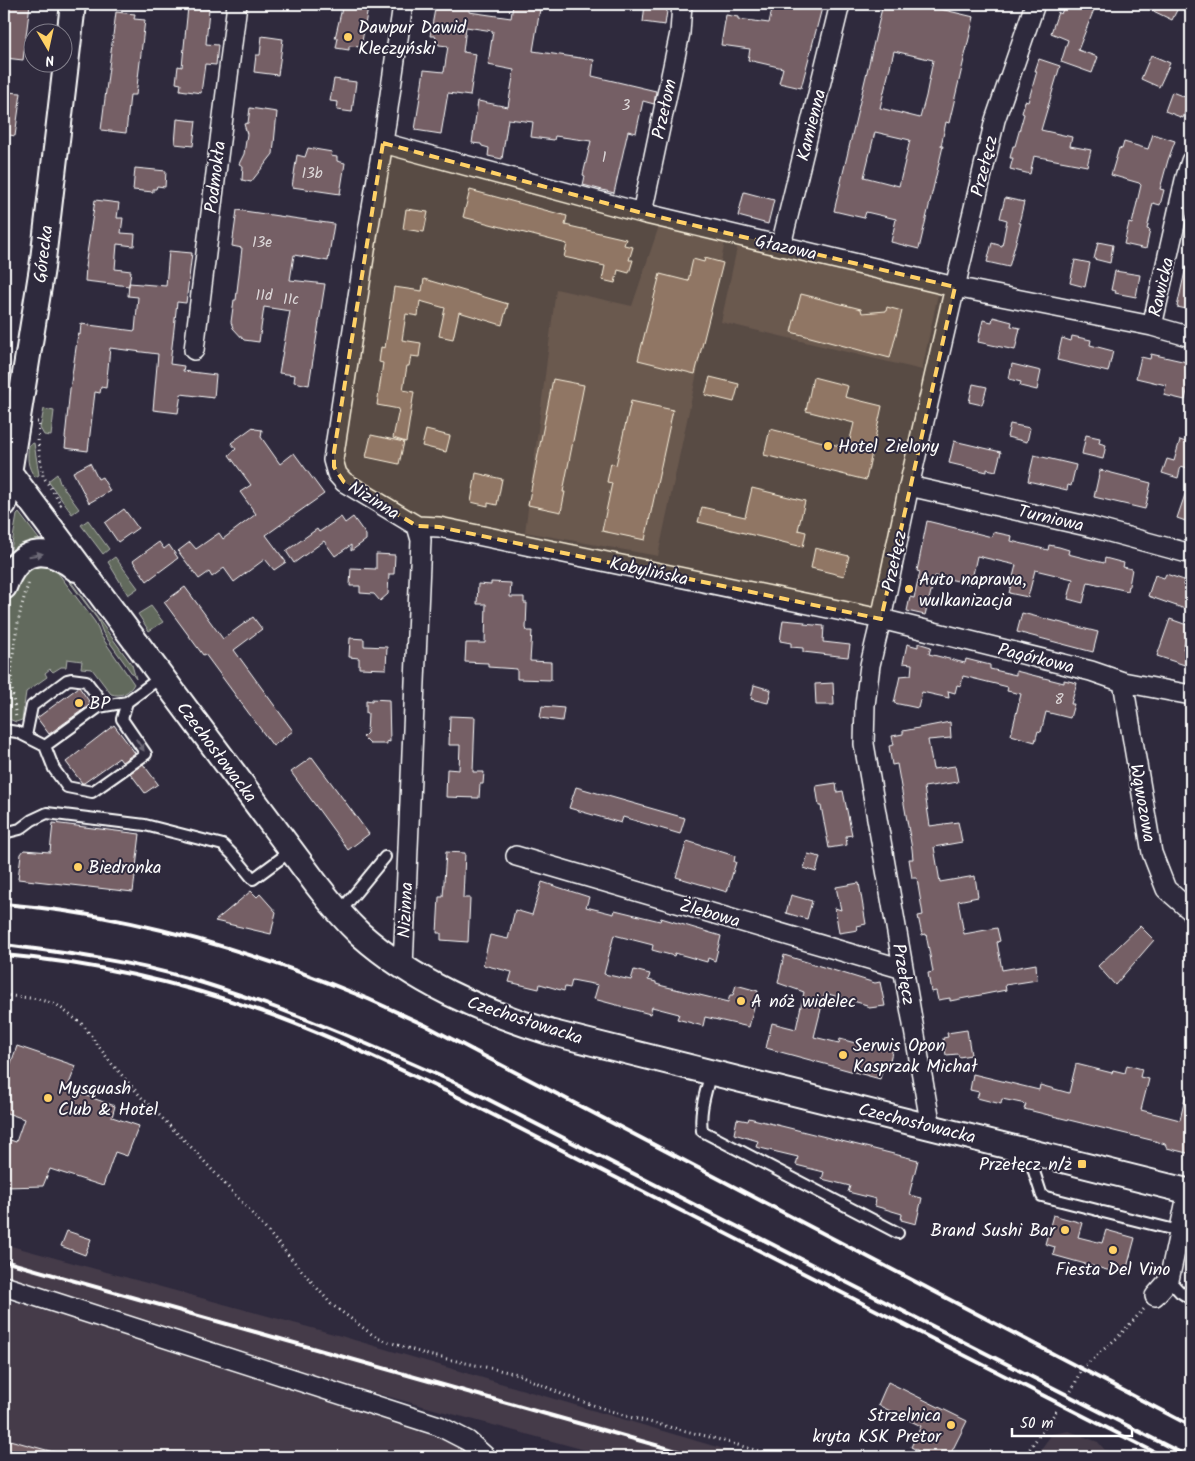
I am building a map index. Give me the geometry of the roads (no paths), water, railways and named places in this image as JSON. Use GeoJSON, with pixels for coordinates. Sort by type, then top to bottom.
{"type":"FeatureCollection","features":[{"type":"Feature","properties":{"kind":"street","name":"Górecka"},"geometry":{"type":"LineString","coordinates":[[4,504],[6,468],[24,378],[42,268],[73,4]]}},
{"type":"Feature","properties":{"kind":"street","name":"Podmokła"},"geometry":{"type":"LineString","coordinates":[[194,350],[237,4]]}},
{"type":"Feature","properties":{"kind":"street","name":"Nizinna"},"geometry":{"type":"LineString","coordinates":[[403,4],[333,460],[337,474],[344,482],[417,526],[421,540],[422,553],[403,967]]}},
{"type":"Feature","properties":{"kind":"street","name":"Przełom"},"geometry":{"type":"LineString","coordinates":[[642,213],[680,33],[682,4]]}},
{"type":"Feature","properties":{"kind":"street","name":"Kamienna"},"geometry":{"type":"LineString","coordinates":[[781,245],[840,4]]}},
{"type":"Feature","properties":{"kind":"street","name":"Przełęcz"},"geometry":{"type":"LineString","coordinates":[[931,1127],[864,744],[865,705],[870,665],[909,486],[995,120],[1035,4]]}},
{"type":"Feature","properties":{"kind":"street","name":"Głazowa"},"geometry":{"type":"LineString","coordinates":[[383,143],[642,213],[955,287],[1152,326],[1191,337]]}},
{"type":"Feature","properties":{"kind":"street","name":"Rawicka"},"geometry":{"type":"LineString","coordinates":[[1152,326],[1191,161]]}},
{"type":"Feature","properties":{"kind":"street"},"geometry":{"type":"LineString","coordinates":[[4,398],[24,378]]}},
{"type":"Feature","properties":{"kind":"street","name":"Czechosłowacka"},"geometry":{"type":"LineString","coordinates":[[6,468],[291,851],[339,912],[365,938],[403,967],[461,1000],[549,1032],[1189,1191]]}},
{"type":"Feature","properties":{"kind":"street","name":"Turniowa"},"geometry":{"type":"LineString","coordinates":[[909,486],[1091,527],[1191,554]]}},
{"type":"Feature","properties":{"kind":"street","name":"Kobylińska"},"geometry":{"type":"LineString","coordinates":[[417,526],[439,527],[881,619]]}},
{"type":"Feature","properties":{"kind":"street"},"geometry":{"type":"LineString","coordinates":[[4,587],[8,576],[19,561],[24,558],[48,553],[64,560],[93,584]]}},
{"type":"Feature","properties":{"kind":"street","name":"Pagórkowa"},"geometry":{"type":"LineString","coordinates":[[881,619],[1091,671],[1123,682],[1191,695]]}},
{"type":"Feature","properties":{"kind":"street","name":"Wąwozowa"},"geometry":{"type":"LineString","coordinates":[[1123,682],[1152,853],[1166,889],[1191,911]]}},
{"type":"Feature","properties":{"kind":"street","name":"Żlebowa"},"geometry":{"type":"LineString","coordinates":[[516,856],[903,969]]}},
{"type":"Feature","properties":{"kind":"street"},"geometry":{"type":"LineString","coordinates":[[1155,1296],[1169,1280],[1189,1191]]}},
{"type":"Feature","properties":{"kind":"street"},"geometry":{"type":"LineString","coordinates":[[4,1286],[439,1426],[468,1441],[486,1457]]}},
{"type":"Feature","properties":{"kind":"lane"},"geometry":{"type":"LineString","coordinates":[[45,746],[99,707],[127,702],[161,676]]}},
{"type":"Feature","properties":{"kind":"lane"},"geometry":{"type":"LineString","coordinates":[[26,736],[32,706],[68,680],[86,681],[105,706]]}},
{"type":"Feature","properties":{"kind":"lane"},"geometry":{"type":"LineString","coordinates":[[4,730],[17,732],[45,746],[54,769],[67,787],[92,792],[146,754],[122,719],[127,702]]}},
{"type":"Feature","properties":{"kind":"lane"},"geometry":{"type":"LineString","coordinates":[[4,833],[20,829],[32,820],[47,813],[145,825],[223,845],[236,857],[253,879],[291,851]]}},
{"type":"Feature","properties":{"kind":"lane"},"geometry":{"type":"LineString","coordinates":[[339,912],[385,857]]}},
{"type":"Feature","properties":{"kind":"lane"},"geometry":{"type":"LineString","coordinates":[[711,1072],[701,1110],[702,1131],[898,1233]]}},
{"type":"Feature","properties":{"kind":"lane"},"geometry":{"type":"LineString","coordinates":[[1028,1150],[1042,1196],[1180,1231]]}},
{"type":"Feature","properties":{"kind":"lane"},"geometry":{"type":"LineString","coordinates":[[1169,1280],[1180,1292],[1191,1299]]}},
{"type":"Feature","properties":{"kind":"railway"},"geometry":{"type":"LineString","coordinates":[[4,904],[94,916],[183,936],[271,962],[373,1001],[425,1025],[1191,1426]]}},
{"type":"Feature","properties":{"kind":"railway"},"geometry":{"type":"LineString","coordinates":[[4,945],[121,962],[190,979],[293,1014],[392,1055],[458,1084],[1189,1457]]}},
{"type":"Feature","properties":{"kind":"railway"},"geometry":{"type":"LineString","coordinates":[[4,955],[74,964],[177,985],[245,1005],[344,1044],[452,1094],[1164,1457]]}},
{"type":"Feature","properties":{"kind":"railway"},"geometry":{"type":"LineString","coordinates":[[4,1261],[698,1457]]}},
{"type":"Feature","properties":{"kind":"place","name":"Dawpur Dawid Kleczyński"},"geometry":{"type":"Point","coordinates":[348,37]}},
{"type":"Feature","properties":{"kind":"place","name":"Hotel Zielony"},"geometry":{"type":"Point","coordinates":[828,446]}},
{"type":"Feature","properties":{"kind":"place","name":"Auto naprawa, wulkanizacja"},"geometry":{"type":"Point","coordinates":[909,589]}},
{"type":"Feature","properties":{"kind":"place","name":"BP"},"geometry":{"type":"Point","coordinates":[79,703]}},
{"type":"Feature","properties":{"kind":"place","name":"Biedronka"},"geometry":{"type":"Point","coordinates":[78,867]}},
{"type":"Feature","properties":{"kind":"place","name":"A nóż widelec"},"geometry":{"type":"Point","coordinates":[741,1001]}},
{"type":"Feature","properties":{"kind":"place","name":"Serwis Opon Kasprzak Michał"},"geometry":{"type":"Point","coordinates":[843,1055]}},
{"type":"Feature","properties":{"kind":"place","name":"Mysquash Club & Hotel"},"geometry":{"type":"Point","coordinates":[48,1098]}},
{"type":"Feature","properties":{"kind":"place","name":"Przełęcz n/ż"},"geometry":{"type":"Point","coordinates":[1082,1164]}},
{"type":"Feature","properties":{"kind":"place","name":"Brand Sushi Bar"},"geometry":{"type":"Point","coordinates":[1065,1230]}},
{"type":"Feature","properties":{"kind":"place","name":"Fiesta Del Vino"},"geometry":{"type":"Point","coordinates":[1113,1250]}},
{"type":"Feature","properties":{"kind":"place","name":"Strzelnica kryta KSK Pretor"},"geometry":{"type":"Point","coordinates":[951,1425]}}]}
